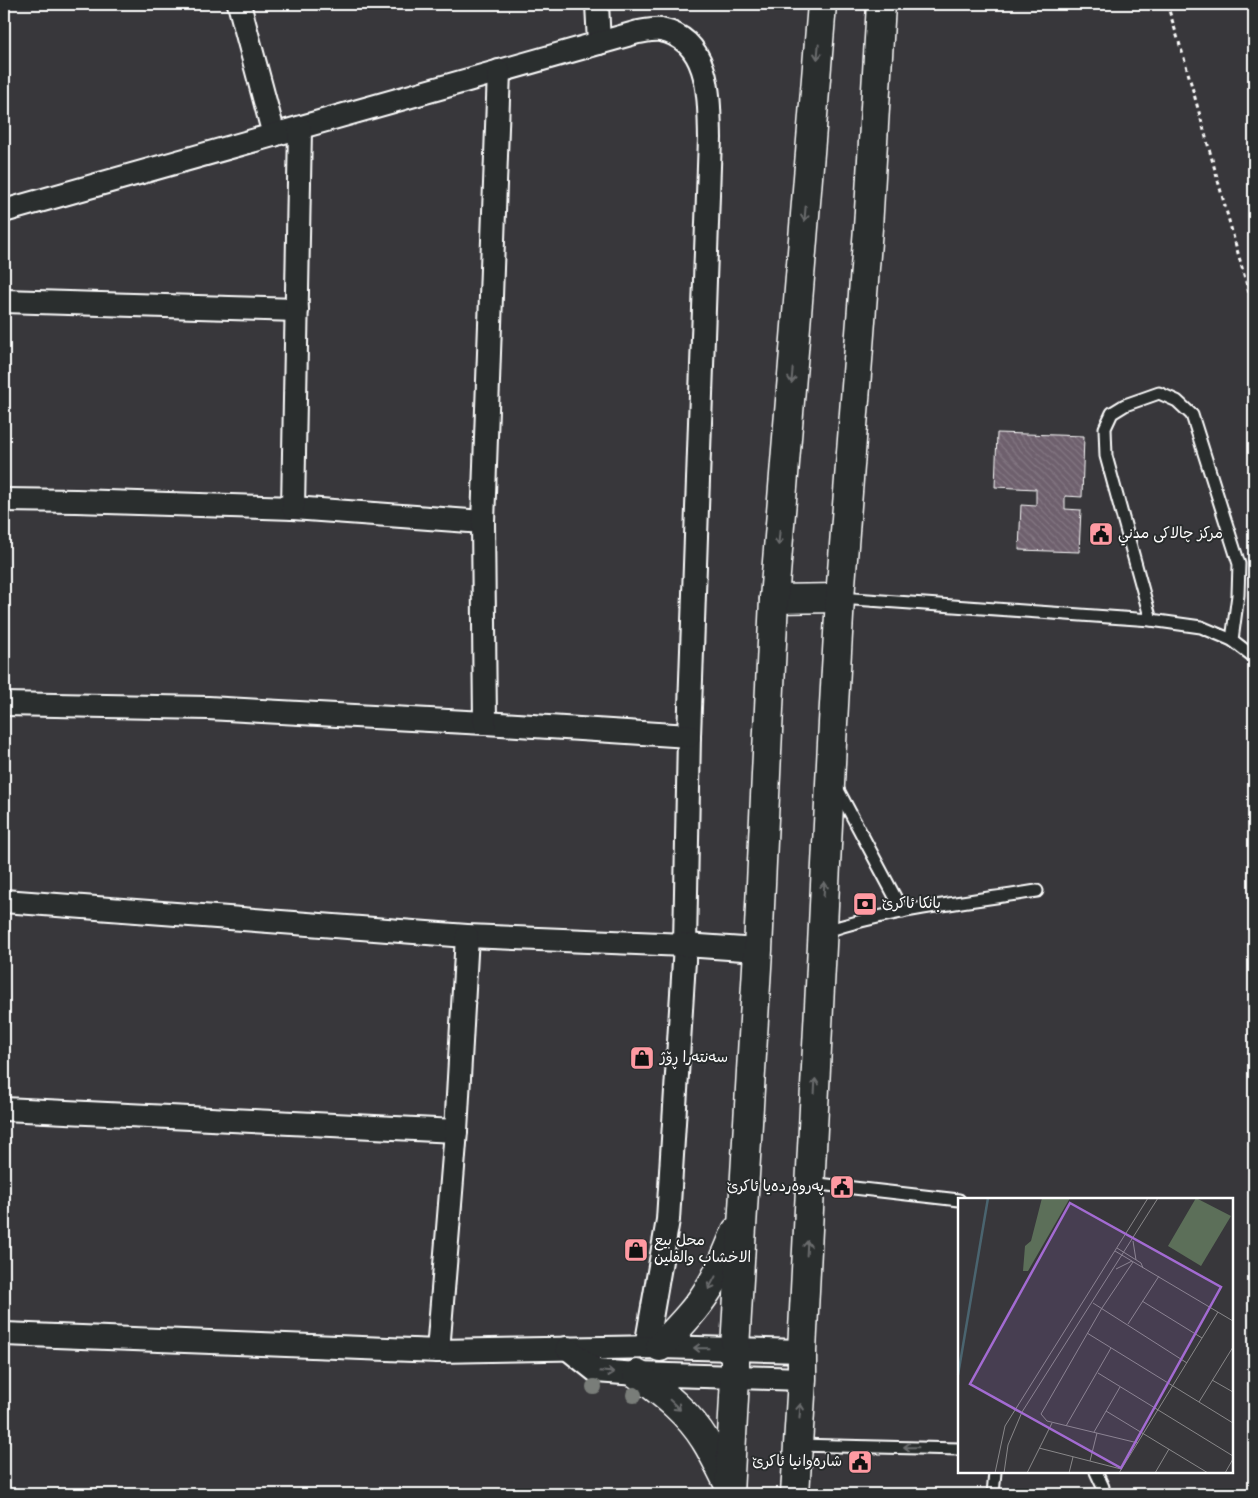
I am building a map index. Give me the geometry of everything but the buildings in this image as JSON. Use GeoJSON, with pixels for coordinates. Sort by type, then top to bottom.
{"type":"FeatureCollection","features":[{"type":"Feature","properties":{"kind":"main road"},"geometry":{"type":"LineString","coordinates":[[729,1490],[736,1378],[735,1348],[758,950],[774,600],[822,4]]}},
{"type":"Feature","properties":{"kind":"main road"},"geometry":{"type":"LineString","coordinates":[[795,1494],[840,598],[868,228],[881,4]]}},
{"type":"Feature","properties":{"kind":"main road"},"geometry":{"type":"LineString","coordinates":[[774,600],[840,598]]}},
{"type":"Feature","properties":{"kind":"main road"},"geometry":{"type":"LineString","coordinates":[[653,1347],[685,1321],[708,1291],[727,1255],[744,1206]]}},
{"type":"Feature","properties":{"kind":"main road"},"geometry":{"type":"LineString","coordinates":[[638,1374],[671,1400],[704,1438],[729,1490]]}},
{"type":"Feature","properties":{"kind":"street"},"geometry":{"type":"LineString","coordinates":[[239,4],[274,134]]}},
{"type":"Feature","properties":{"kind":"street"},"geometry":{"type":"LineString","coordinates":[[597,4],[599,43]]}},
{"type":"Feature","properties":{"kind":"street"},"geometry":{"type":"LineString","coordinates":[[4,211],[638,32],[660,30],[676,35],[689,45],[698,57],[704,73],[709,102],[709,148],[689,736],[684,945],[668,1220],[653,1347]]}},
{"type":"Feature","properties":{"kind":"street"},"geometry":{"type":"LineString","coordinates":[[485,723],[483,522],[499,71]]}},
{"type":"Feature","properties":{"kind":"street"},"geometry":{"type":"LineString","coordinates":[[292,508],[300,128]]}},
{"type":"Feature","properties":{"kind":"street"},"geometry":{"type":"LineString","coordinates":[[4,301],[297,310]]}},
{"type":"Feature","properties":{"kind":"street"},"geometry":{"type":"LineString","coordinates":[[4,500],[76,500],[292,508],[483,522]]}},
{"type":"Feature","properties":{"kind":"street"},"geometry":{"type":"LineString","coordinates":[[4,704],[208,708],[689,736]]}},
{"type":"Feature","properties":{"kind":"street"},"geometry":{"type":"LineString","coordinates":[[4,901],[466,936],[758,950]]}},
{"type":"Feature","properties":{"kind":"street"},"geometry":{"type":"LineString","coordinates":[[438,1351],[456,1131],[466,936]]}},
{"type":"Feature","properties":{"kind":"street"},"geometry":{"type":"LineString","coordinates":[[4,1109],[456,1131]]}},
{"type":"Feature","properties":{"kind":"street"},"geometry":{"type":"LineString","coordinates":[[4,1334],[438,1351],[653,1347],[802,1351]]}},
{"type":"Feature","properties":{"kind":"street"},"geometry":{"type":"LineString","coordinates":[[567,1348],[596,1371],[736,1378],[802,1379]]}},
{"type":"Feature","properties":{"kind":"lane"},"geometry":{"type":"LineString","coordinates":[[1151,620],[1106,456],[1105,428],[1112,413],[1126,405],[1159,392],[1178,401],[1192,415],[1239,564],[1238,595],[1232,640]]}},
{"type":"Feature","properties":{"kind":"lane"},"geometry":{"type":"LineString","coordinates":[[840,598],[1151,620],[1201,628],[1232,640],[1254,656]]}},
{"type":"Feature","properties":{"kind":"lane"},"geometry":{"type":"LineString","coordinates":[[830,775],[903,912]]}},
{"type":"Feature","properties":{"kind":"lane"},"geometry":{"type":"LineString","coordinates":[[822,932],[854,922],[903,912],[1037,891]]}},
{"type":"Feature","properties":{"kind":"lane"},"geometry":{"type":"LineString","coordinates":[[810,1183],[958,1200]]}},
{"type":"Feature","properties":{"kind":"lane"},"geometry":{"type":"LineString","coordinates":[[797,1445],[958,1449]]}},
{"type":"Feature","properties":{"kind":"lane"},"geometry":{"type":"LineString","coordinates":[[993,1494],[994,1473]]}},
{"type":"Feature","properties":{"kind":"lane"},"geometry":{"type":"LineString","coordinates":[[1096,1473],[1103,1487],[1102,1494]]}},
{"type":"Feature","properties":{"kind":"path"},"geometry":{"type":"LineString","coordinates":[[1167,4],[1184,58],[1254,311]]}},
{"type":"Feature","properties":{"kind":"place","name":"مركز چالاکى مدني"},"geometry":{"type":"Point","coordinates":[1101,534]}},
{"type":"Feature","properties":{"kind":"place","name":"بانکا ئاکرێ"},"geometry":{"type":"Point","coordinates":[865,904]}},
{"type":"Feature","properties":{"kind":"place","name":"سەنتەرا ڕۆژ"},"geometry":{"type":"Point","coordinates":[642,1058]}},
{"type":"Feature","properties":{"kind":"place","name":"پەروەردەیا ئاكرێ"},"geometry":{"type":"Point","coordinates":[842,1187]}},
{"type":"Feature","properties":{"kind":"place","name":"محل بيع الاخشاب والفلين"},"geometry":{"type":"Point","coordinates":[636,1250]}},
{"type":"Feature","properties":{"kind":"place","name":"شارەوانیا ئاکرێ"},"geometry":{"type":"Point","coordinates":[860,1462]}}]}
